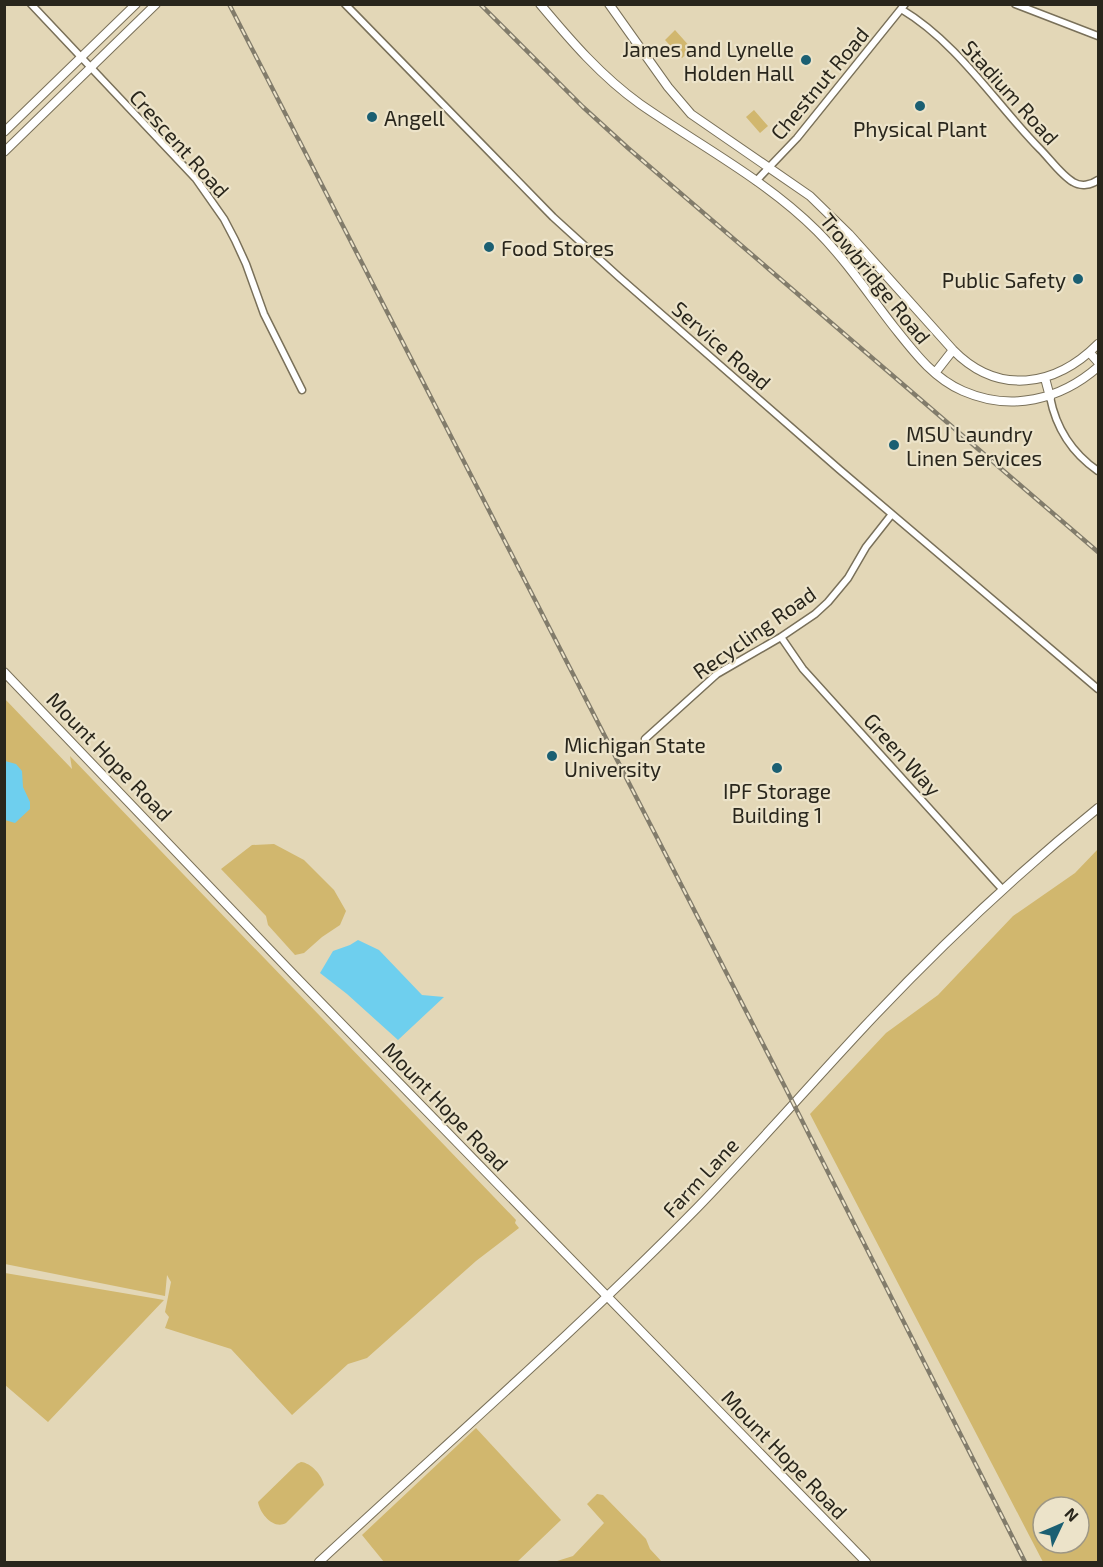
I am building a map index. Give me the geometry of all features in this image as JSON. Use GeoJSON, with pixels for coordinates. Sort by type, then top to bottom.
{"type":"FeatureCollection","features":[{"type":"Feature","properties":{"kind":"street","name":"Crescent Road"},"geometry":{"type":"LineString","coordinates":[[31,4],[196,179],[211,199],[235,240],[264,314],[302,390]]}},
{"type":"Feature","properties":{"kind":"street"},"geometry":{"type":"LineString","coordinates":[[4,132],[136,4]]}},
{"type":"Feature","properties":{"kind":"street"},"geometry":{"type":"LineString","coordinates":[[4,152],[156,4]]}},
{"type":"Feature","properties":{"kind":"street","name":"Service Road"},"geometry":{"type":"LineString","coordinates":[[345,4],[553,217],[627,285],[1098,689]]}},
{"type":"Feature","properties":{"kind":"street","name":"Trowbridge Road"},"geometry":{"type":"LineString","coordinates":[[540,4],[610,80],[638,103],[756,181],[788,205],[819,233],[914,352],[935,374],[960,390],[989,399],[1020,402],[1050,397],[1083,380],[1098,367]]}},
{"type":"Feature","properties":{"kind":"street","name":"Trowbridge Road"},"geometry":{"type":"LineString","coordinates":[[609,4],[668,87],[691,114],[707,127],[770,167],[829,213],[953,350],[972,366],[994,376],[1019,381],[1045,378],[1071,367],[1098,344]]}},
{"type":"Feature","properties":{"kind":"street"},"geometry":{"type":"LineString","coordinates":[[1015,4],[1098,36]]}},
{"type":"Feature","properties":{"kind":"street","name":"Chestnut Road"},"geometry":{"type":"LineString","coordinates":[[756,181],[798,138],[903,7]]}},
{"type":"Feature","properties":{"kind":"street","name":"Stadium Road"},"geometry":{"type":"LineString","coordinates":[[903,7],[960,59],[1023,131],[1070,180],[1083,185],[1098,180]]}},
{"type":"Feature","properties":{"kind":"street"},"geometry":{"type":"LineString","coordinates":[[935,374],[953,350]]}},
{"type":"Feature","properties":{"kind":"street"},"geometry":{"type":"LineString","coordinates":[[1090,353],[1098,362]]}},
{"type":"Feature","properties":{"kind":"street"},"geometry":{"type":"LineString","coordinates":[[1045,378],[1056,421],[1066,440],[1098,471]]}},
{"type":"Feature","properties":{"kind":"street","name":"Recycling Road"},"geometry":{"type":"LineString","coordinates":[[645,739],[717,674],[781,637],[828,602],[848,578],[866,547],[892,514]]}},
{"type":"Feature","properties":{"kind":"street","name":"Green Way"},"geometry":{"type":"LineString","coordinates":[[781,637],[803,669],[1004,890]]}},
{"type":"Feature","properties":{"kind":"street","name":"Mount Hope Road"},"geometry":{"type":"LineString","coordinates":[[4,672],[285,967],[866,1563]]}},
{"type":"Feature","properties":{"kind":"street","name":"Farm Lane"},"geometry":{"type":"LineString","coordinates":[[319,1563],[606,1296],[698,1207],[927,962],[1004,890],[1098,808]]}},
{"type":"Feature","properties":{"kind":"shaded area","name":"Michigan State University"},"geometry":{"type":"Polygon","coordinates":[[[5,5],[1098,5],[1098,1562],[5,1562],[5,5]]]}},
{"type":"Feature","properties":{"kind":"shaded area"},"geometry":{"type":"Polygon","coordinates":[[[675,30],[692,49],[682,58],[665,40],[675,30]]]}},
{"type":"Feature","properties":{"kind":"shaded area"},"geometry":{"type":"Polygon","coordinates":[[[754,110],[768,126],[760,133],[746,117],[754,110]]]}},
{"type":"Feature","properties":{"kind":"shaded area"},"geometry":{"type":"Polygon","coordinates":[[[4,698],[72,769],[70,756],[516,1220],[515,1223],[519,1228],[476,1261],[367,1358],[348,1364],[292,1415],[231,1349],[165,1328],[169,1317],[165,1312],[171,1282],[167,1275],[165,1296],[5,1264],[4,698]]]}},
{"type":"Feature","properties":{"kind":"shaded area"},"geometry":{"type":"Polygon","coordinates":[[[274,844],[304,860],[334,890],[346,911],[340,925],[304,953],[295,955],[268,925],[266,916],[221,869],[252,845],[274,844]]]}},
{"type":"Feature","properties":{"kind":"shaded area"},"geometry":{"type":"Polygon","coordinates":[[[1098,849],[1098,1562],[1043,1562],[1039,1555],[1091,1555],[1091,1495],[1031,1495],[1031,1539],[810,1114],[886,1033],[938,995],[1013,916],[1075,873],[1098,849]]]}},
{"type":"Feature","properties":{"kind":"shaded area"},"geometry":{"type":"Polygon","coordinates":[[[5,1273],[164,1300],[48,1422],[5,1385],[5,1273]]]}},
{"type":"Feature","properties":{"kind":"shaded area"},"geometry":{"type":"Polygon","coordinates":[[[476,1428],[561,1520],[517,1562],[384,1562],[362,1535],[476,1428]]]}},
{"type":"Feature","properties":{"kind":"shaded area"},"geometry":{"type":"Polygon","coordinates":[[[301,1462],[316,1470],[324,1485],[286,1523],[281,1525],[272,1523],[259,1507],[258,1502],[301,1462]]]}},
{"type":"Feature","properties":{"kind":"shaded area"},"geometry":{"type":"Polygon","coordinates":[[[597,1494],[603,1495],[646,1539],[650,1549],[662,1562],[554,1562],[573,1556],[604,1523],[587,1504],[597,1494]]]}},
{"type":"Feature","properties":{"kind":"water"},"geometry":{"type":"Polygon","coordinates":[[[5,761],[16,764],[22,771],[23,787],[30,802],[30,809],[15,823],[5,820],[5,761]]]}},
{"type":"Feature","properties":{"kind":"water"},"geometry":{"type":"Polygon","coordinates":[[[358,940],[379,950],[422,995],[444,997],[398,1040],[320,973],[333,951],[358,940]]]}},
{"type":"Feature","properties":{"kind":"railway"},"geometry":{"type":"LineString","coordinates":[[229,4],[785,1087],[1025,1562]]}},
{"type":"Feature","properties":{"kind":"railway"},"geometry":{"type":"LineString","coordinates":[[480,4],[583,107],[628,148],[1098,552]]}},
{"type":"Feature","properties":{"kind":"place","name":"James and Lynelle Holden Hall"},"geometry":{"type":"Point","coordinates":[806,60]}},
{"type":"Feature","properties":{"kind":"place","name":"Physical Plant"},"geometry":{"type":"Point","coordinates":[920,106]}},
{"type":"Feature","properties":{"kind":"place","name":"Angell"},"geometry":{"type":"Point","coordinates":[372,117]}},
{"type":"Feature","properties":{"kind":"place","name":"Food Stores"},"geometry":{"type":"Point","coordinates":[489,247]}},
{"type":"Feature","properties":{"kind":"place","name":"Public Safety"},"geometry":{"type":"Point","coordinates":[1078,279]}},
{"type":"Feature","properties":{"kind":"place","name":"MSU Laundry Linen Services"},"geometry":{"type":"Point","coordinates":[894,445]}},
{"type":"Feature","properties":{"kind":"place","name":"Michigan State University"},"geometry":{"type":"Point","coordinates":[552,756]}},
{"type":"Feature","properties":{"kind":"place","name":"IPF Storage Building 1"},"geometry":{"type":"Point","coordinates":[777,768]}}]}
